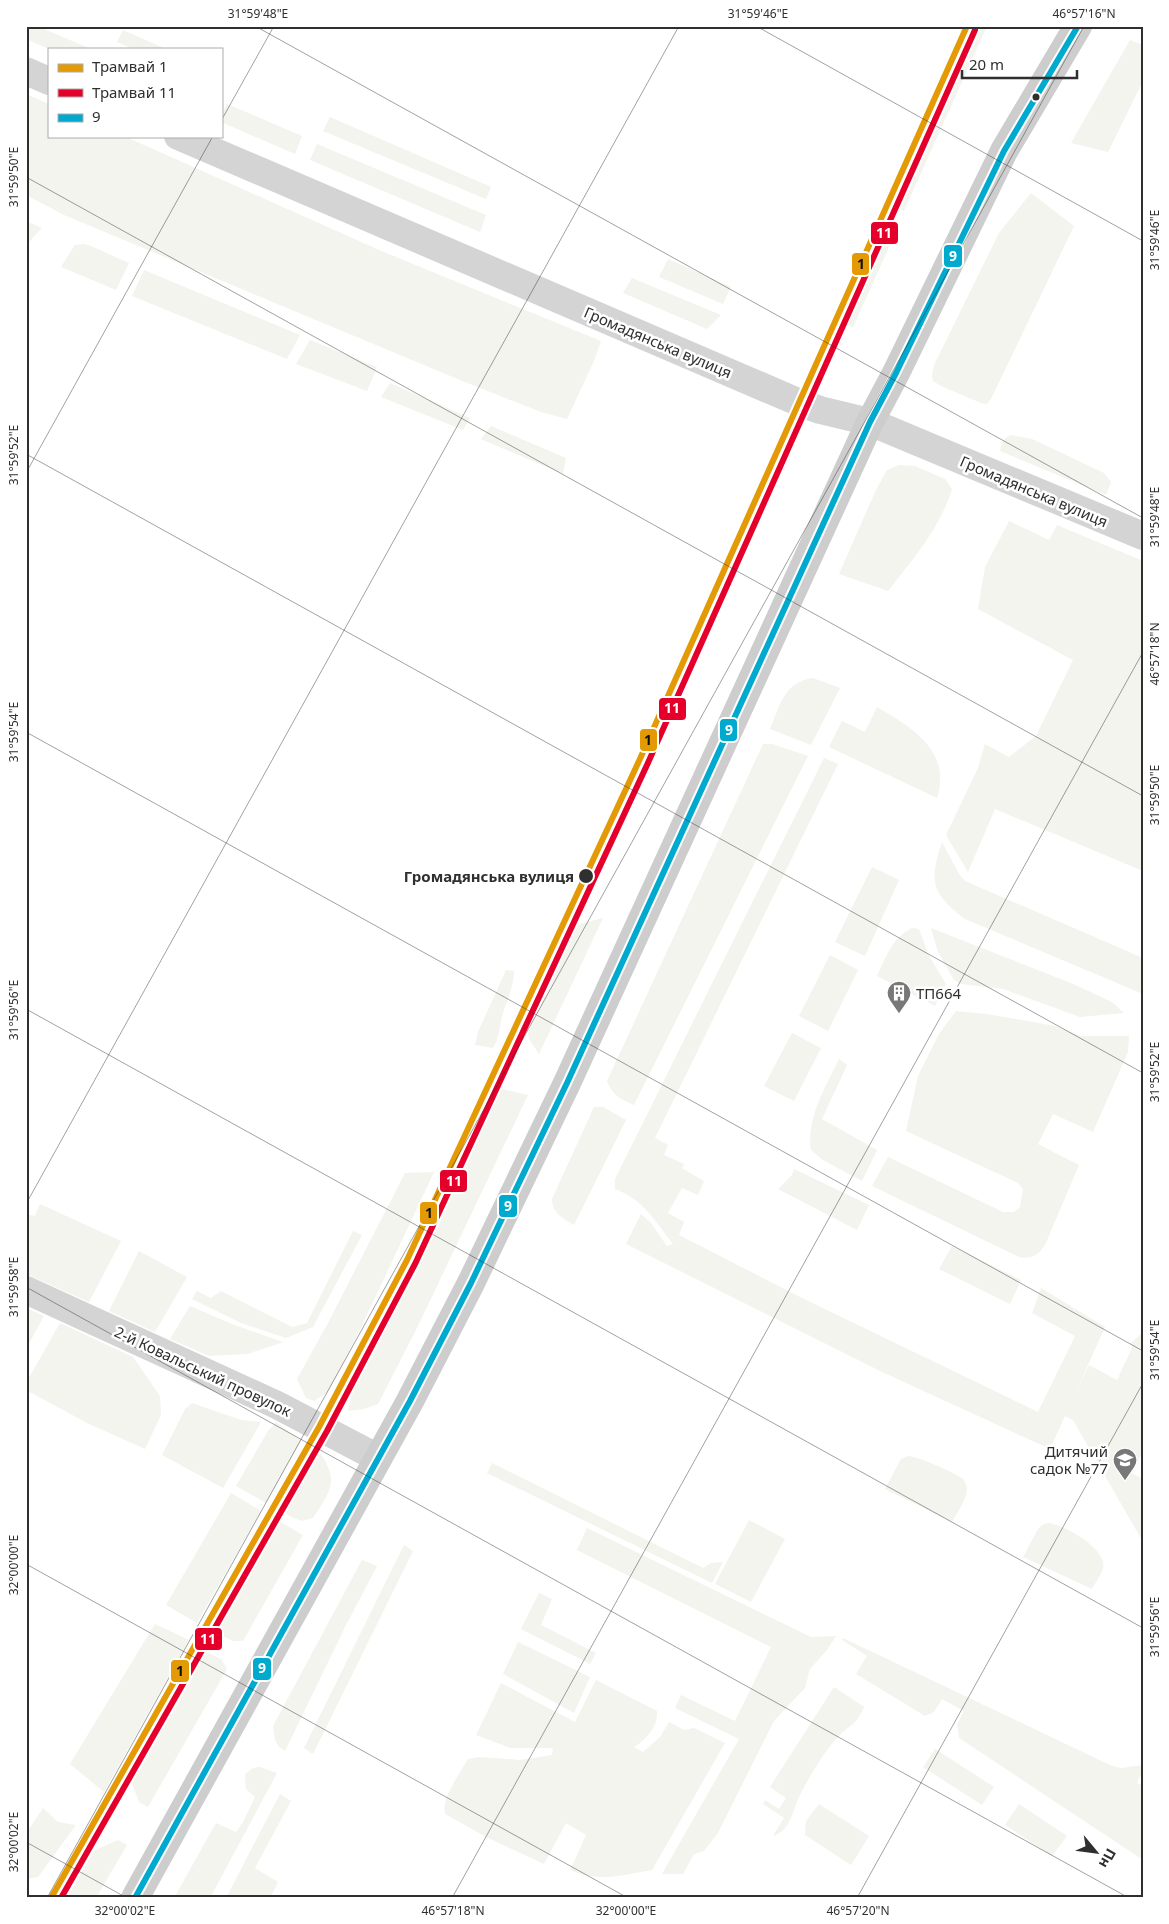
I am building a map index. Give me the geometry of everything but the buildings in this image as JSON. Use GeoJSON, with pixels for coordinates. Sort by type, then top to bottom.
{"type":"FeatureCollection","features":[{"type":"Feature","properties":{"kind":"street"},"geometry":{"type":"LineString","coordinates":[[135,1898],[378,1458],[471,1283],[568,1083],[870,422],[1004,151],[1078,26]]}},
{"type":"Feature","properties":{"kind":"street"},"geometry":{"type":"LineString","coordinates":[[26,71],[48,81]]}},
{"type":"Feature","properties":{"kind":"street","name":"Громадянська вулиця"},"geometry":{"type":"LineString","coordinates":[[183,138],[798,402],[870,422],[1143,536]]}},
{"type":"Feature","properties":{"kind":"street","name":"2-й Ковальський провулок"},"geometry":{"type":"LineString","coordinates":[[26,1290],[276,1405],[378,1458]]}},
{"type":"Feature","properties":{"kind":"shaded area"},"geometry":{"type":"Polygon","coordinates":[[[26,26],[37,26],[89,48],[48,49],[26,39],[26,26]]]}},
{"type":"Feature","properties":{"kind":"shaded area"},"geometry":{"type":"Polygon","coordinates":[[[972,26],[987,26],[904,211],[892,205],[972,26]]]}},
{"type":"Feature","properties":{"kind":"shaded area"},"geometry":{"type":"Polygon","coordinates":[[[123,30],[164,48],[131,48],[117,42],[123,30]]]}},
{"type":"Feature","properties":{"kind":"shaded area"},"geometry":{"type":"Polygon","coordinates":[[[1130,40],[1143,45],[1143,81],[1108,152],[1071,143],[1130,40]]]}},
{"type":"Feature","properties":{"kind":"shaded area"},"geometry":{"type":"Polygon","coordinates":[[[26,94],[48,104],[48,138],[128,138],[379,250],[601,341],[594,361],[567,419],[541,412],[460,380],[64,215],[26,195],[26,94]]]}},
{"type":"Feature","properties":{"kind":"shaded area"},"geometry":{"type":"Polygon","coordinates":[[[227,104],[302,136],[295,154],[222,122],[222,113],[227,104]]]}},
{"type":"Feature","properties":{"kind":"shaded area"},"geometry":{"type":"Polygon","coordinates":[[[330,117],[491,187],[486,199],[323,131],[330,117]]]}},
{"type":"Feature","properties":{"kind":"shaded area"},"geometry":{"type":"Polygon","coordinates":[[[317,144],[486,215],[480,232],[310,160],[317,144]]]}},
{"type":"Feature","properties":{"kind":"shaded area"},"geometry":{"type":"Polygon","coordinates":[[[1031,193],[1074,226],[991,399],[987,404],[981,403],[941,386],[933,381],[932,374],[935,363],[999,233],[1031,193]]]}},
{"type":"Feature","properties":{"kind":"shaded area"},"geometry":{"type":"Polygon","coordinates":[[[26,221],[42,228],[26,245],[26,221]]]}},
{"type":"Feature","properties":{"kind":"shaded area"},"geometry":{"type":"Polygon","coordinates":[[[882,228],[895,234],[853,327],[840,321],[882,228]]]}},
{"type":"Feature","properties":{"kind":"shaded area"},"geometry":{"type":"Polygon","coordinates":[[[84,244],[129,263],[116,290],[61,267],[75,245],[84,244]]]}},
{"type":"Feature","properties":{"kind":"shaded area"},"geometry":{"type":"Polygon","coordinates":[[[668,259],[731,287],[723,304],[659,277],[668,259]]]}},
{"type":"Feature","properties":{"kind":"shaded area"},"geometry":{"type":"Polygon","coordinates":[[[144,270],[300,335],[287,359],[132,296],[144,270]]]}},
{"type":"Feature","properties":{"kind":"shaded area"},"geometry":{"type":"Polygon","coordinates":[[[632,278],[721,315],[707,329],[623,293],[632,278]]]}},
{"type":"Feature","properties":{"kind":"shaded area"},"geometry":{"type":"Polygon","coordinates":[[[310,340],[377,367],[367,391],[296,364],[310,340]]]}},
{"type":"Feature","properties":{"kind":"shaded area"},"geometry":{"type":"Polygon","coordinates":[[[390,383],[470,418],[463,430],[381,397],[390,383]]]}},
{"type":"Feature","properties":{"kind":"shaded area"},"geometry":{"type":"Polygon","coordinates":[[[491,426],[566,458],[563,474],[481,439],[491,426]]]}},
{"type":"Feature","properties":{"kind":"shaded area"},"geometry":{"type":"Polygon","coordinates":[[[1010,435],[1032,439],[1104,473],[1111,482],[1106,495],[1000,451],[1003,440],[1010,435]]]}},
{"type":"Feature","properties":{"kind":"shaded area"},"geometry":{"type":"Polygon","coordinates":[[[899,465],[915,466],[945,479],[952,489],[933,530],[888,591],[839,574],[876,490],[887,470],[899,465]]]}},
{"type":"Feature","properties":{"kind":"shaded area"},"geometry":{"type":"Polygon","coordinates":[[[1009,521],[1049,540],[1057,525],[1143,561],[1143,871],[995,809],[968,872],[946,835],[978,768],[985,744],[1009,757],[1036,736],[1073,660],[978,609],[985,567],[1009,521]]]}},
{"type":"Feature","properties":{"kind":"shaded area"},"geometry":{"type":"Polygon","coordinates":[[[813,678],[840,688],[811,745],[770,729],[784,696],[789,690],[803,681],[813,678]]]}},
{"type":"Feature","properties":{"kind":"shaded area"},"geometry":{"type":"Polygon","coordinates":[[[877,707],[915,732],[934,754],[939,767],[940,782],[937,798],[829,747],[842,721],[865,732],[877,707]]]}},
{"type":"Feature","properties":{"kind":"shaded area"},"geometry":{"type":"Polygon","coordinates":[[[763,744],[772,744],[808,756],[634,1105],[617,1096],[611,1090],[607,1081],[763,744]]]}},
{"type":"Feature","properties":{"kind":"shaded area"},"geometry":{"type":"Polygon","coordinates":[[[824,758],[838,764],[655,1138],[668,1145],[664,1155],[684,1164],[682,1168],[704,1181],[698,1195],[682,1188],[668,1213],[684,1222],[679,1235],[802,1298],[1038,1412],[1075,1336],[1032,1313],[1041,1288],[1105,1327],[1075,1394],[1089,1365],[1117,1380],[1133,1346],[1130,1344],[1143,1332],[1143,1451],[1132,1473],[1143,1479],[1143,1542],[1073,1420],[1065,1416],[1050,1449],[882,1372],[626,1244],[641,1214],[651,1223],[667,1246],[673,1244],[641,1205],[615,1189],[615,1179],[824,758]]]}},
{"type":"Feature","properties":{"kind":"shaded area"},"geometry":{"type":"Polygon","coordinates":[[[942,842],[959,874],[965,881],[1143,958],[1143,994],[965,919],[945,902],[936,886],[935,867],[942,842]]]}},
{"type":"Feature","properties":{"kind":"shaded area"},"geometry":{"type":"Polygon","coordinates":[[[872,867],[899,880],[865,956],[835,942],[872,867]]]}},
{"type":"Feature","properties":{"kind":"shaded area"},"geometry":{"type":"Polygon","coordinates":[[[603,918],[539,1054],[529,1039],[526,1020],[568,937],[579,924],[603,918]]]}},
{"type":"Feature","properties":{"kind":"shaded area"},"geometry":{"type":"Polygon","coordinates":[[[912,928],[919,929],[928,954],[946,984],[935,1006],[877,976],[887,955],[899,937],[912,928]]]}},
{"type":"Feature","properties":{"kind":"shaded area"},"geometry":{"type":"Polygon","coordinates":[[[931,928],[1071,983],[1112,1002],[1124,1013],[1080,1017],[1003,989],[961,984],[954,980],[938,952],[931,928]]]}},
{"type":"Feature","properties":{"kind":"shaded area"},"geometry":{"type":"Polygon","coordinates":[[[830,955],[858,970],[828,1031],[799,1016],[830,955]]]}},
{"type":"Feature","properties":{"kind":"shaded area"},"geometry":{"type":"Polygon","coordinates":[[[506,970],[514,971],[495,1044],[493,1048],[475,1045],[478,1032],[506,970]]]}},
{"type":"Feature","properties":{"kind":"shaded area"},"geometry":{"type":"Polygon","coordinates":[[[956,1011],[987,1014],[1055,1026],[1081,1036],[1129,1036],[1128,1052],[1093,1132],[1053,1114],[1038,1144],[1079,1165],[1045,1245],[1037,1254],[1031,1257],[1019,1257],[872,1186],[888,1157],[1003,1212],[1014,1212],[1020,1207],[1023,1189],[1018,1183],[906,1131],[918,1076],[939,1034],[956,1011]]]}},
{"type":"Feature","properties":{"kind":"shaded area"},"geometry":{"type":"Polygon","coordinates":[[[792,1033],[821,1048],[794,1101],[764,1086],[792,1033]]]}},
{"type":"Feature","properties":{"kind":"shaded area"},"geometry":{"type":"Polygon","coordinates":[[[839,1059],[847,1065],[822,1119],[877,1150],[862,1181],[823,1160],[811,1150],[811,1126],[814,1115],[839,1059]]]}},
{"type":"Feature","properties":{"kind":"shaded area"},"geometry":{"type":"Polygon","coordinates":[[[502,1089],[528,1095],[418,1326],[378,1404],[364,1409],[348,1411],[355,1378],[486,1110],[502,1089]]]}},
{"type":"Feature","properties":{"kind":"shaded area"},"geometry":{"type":"Polygon","coordinates":[[[594,1107],[603,1107],[626,1120],[574,1225],[556,1212],[552,1199],[594,1107]]]}},
{"type":"Feature","properties":{"kind":"shaded area"},"geometry":{"type":"Polygon","coordinates":[[[794,1169],[869,1205],[857,1230],[778,1189],[792,1175],[794,1169]]]}},
{"type":"Feature","properties":{"kind":"shaded area"},"geometry":{"type":"Polygon","coordinates":[[[434,1172],[358,1334],[328,1392],[314,1401],[306,1398],[297,1379],[405,1173],[434,1172]]]}},
{"type":"Feature","properties":{"kind":"shaded area"},"geometry":{"type":"Polygon","coordinates":[[[40,1204],[121,1241],[89,1302],[26,1274],[26,1214],[35,1216],[40,1204]]]}},
{"type":"Feature","properties":{"kind":"shaded area"},"geometry":{"type":"Polygon","coordinates":[[[353,1231],[362,1235],[313,1327],[286,1338],[241,1323],[192,1299],[197,1291],[211,1298],[221,1291],[292,1327],[307,1323],[353,1231]]]}},
{"type":"Feature","properties":{"kind":"shaded area"},"geometry":{"type":"Polygon","coordinates":[[[952,1246],[1021,1280],[1010,1304],[939,1269],[952,1246]]]}},
{"type":"Feature","properties":{"kind":"shaded area"},"geometry":{"type":"Polygon","coordinates":[[[139,1251],[187,1277],[155,1332],[109,1311],[139,1251]]]}},
{"type":"Feature","properties":{"kind":"shaded area"},"geometry":{"type":"Polygon","coordinates":[[[190,1306],[232,1324],[283,1342],[247,1354],[209,1356],[170,1339],[190,1306]]]}},
{"type":"Feature","properties":{"kind":"shaded area"},"geometry":{"type":"Polygon","coordinates":[[[26,1308],[44,1316],[26,1349],[26,1308]]]}},
{"type":"Feature","properties":{"kind":"shaded area"},"geometry":{"type":"Polygon","coordinates":[[[60,1323],[133,1357],[160,1396],[161,1415],[145,1449],[87,1423],[26,1390],[26,1383],[60,1323]]]}},
{"type":"Feature","properties":{"kind":"shaded area"},"geometry":{"type":"Polygon","coordinates":[[[192,1403],[241,1420],[261,1422],[223,1488],[162,1455],[185,1409],[192,1403]]]}},
{"type":"Feature","properties":{"kind":"shaded area"},"geometry":{"type":"Polygon","coordinates":[[[276,1422],[301,1441],[266,1503],[236,1486],[268,1431],[276,1422]]]}},
{"type":"Feature","properties":{"kind":"shaded area"},"geometry":{"type":"Polygon","coordinates":[[[317,1451],[324,1458],[328,1467],[331,1481],[330,1488],[325,1500],[313,1518],[301,1521],[281,1512],[317,1451]]]}},
{"type":"Feature","properties":{"kind":"shaded area"},"geometry":{"type":"Polygon","coordinates":[[[908,1456],[936,1465],[963,1479],[967,1487],[966,1494],[952,1522],[885,1489],[901,1459],[908,1456]]]}},
{"type":"Feature","properties":{"kind":"shaded area"},"geometry":{"type":"Polygon","coordinates":[[[492,1463],[703,1568],[711,1563],[723,1562],[712,1583],[487,1473],[492,1463]]]}},
{"type":"Feature","properties":{"kind":"shaded area"},"geometry":{"type":"Polygon","coordinates":[[[231,1493],[261,1511],[197,1623],[166,1605],[231,1493]]]}},
{"type":"Feature","properties":{"kind":"shaded area"},"geometry":{"type":"Polygon","coordinates":[[[277,1520],[303,1535],[243,1641],[233,1641],[212,1631],[277,1520]]]}},
{"type":"Feature","properties":{"kind":"shaded area"},"geometry":{"type":"Polygon","coordinates":[[[749,1520],[785,1539],[751,1602],[715,1584],[749,1520]]]}},
{"type":"Feature","properties":{"kind":"shaded area"},"geometry":{"type":"Polygon","coordinates":[[[1048,1523],[1055,1524],[1073,1533],[1099,1553],[1103,1561],[1103,1568],[1092,1589],[1023,1557],[1038,1529],[1048,1523]]]}},
{"type":"Feature","properties":{"kind":"shaded area"},"geometry":{"type":"Polygon","coordinates":[[[587,1528],[811,1637],[836,1636],[827,1650],[810,1669],[805,1688],[774,1721],[718,1833],[704,1851],[694,1854],[683,1874],[662,1874],[739,1739],[675,1708],[681,1695],[735,1721],[771,1647],[577,1550],[587,1528]]]}},
{"type":"Feature","properties":{"kind":"shaded area"},"geometry":{"type":"Polygon","coordinates":[[[404,1545],[413,1551],[313,1754],[304,1748],[404,1545]]]}},
{"type":"Feature","properties":{"kind":"shaded area"},"geometry":{"type":"Polygon","coordinates":[[[362,1560],[377,1566],[285,1751],[277,1743],[273,1726],[362,1560]]]}},
{"type":"Feature","properties":{"kind":"shaded area"},"geometry":{"type":"Polygon","coordinates":[[[539,1593],[552,1599],[541,1625],[596,1653],[590,1664],[521,1629],[539,1593]]]}},
{"type":"Feature","properties":{"kind":"shaded area"},"geometry":{"type":"Polygon","coordinates":[[[155,1624],[189,1640],[104,1792],[70,1764],[155,1624]]]}},
{"type":"Feature","properties":{"kind":"shaded area"},"geometry":{"type":"Polygon","coordinates":[[[843,1638],[1110,1765],[1121,1768],[1143,1765],[1143,1770],[1137,1783],[1143,1786],[1143,1860],[959,1738],[957,1725],[964,1711],[942,1699],[934,1712],[925,1716],[856,1674],[867,1656],[842,1640],[843,1638]]]}},
{"type":"Feature","properties":{"kind":"shaded area"},"geometry":{"type":"Polygon","coordinates":[[[518,1642],[590,1677],[574,1713],[503,1674],[518,1642]]]}},
{"type":"Feature","properties":{"kind":"shaded area"},"geometry":{"type":"Polygon","coordinates":[[[201,1650],[221,1659],[227,1669],[148,1807],[139,1802],[131,1781],[137,1762],[201,1650]]]}},
{"type":"Feature","properties":{"kind":"shaded area"},"geometry":{"type":"Polygon","coordinates":[[[596,1680],[657,1711],[656,1722],[651,1732],[634,1747],[643,1752],[660,1737],[669,1722],[684,1730],[694,1728],[725,1743],[652,1870],[621,1876],[601,1877],[570,1870],[586,1835],[566,1823],[544,1864],[486,1837],[445,1814],[448,1794],[468,1759],[479,1757],[520,1760],[552,1755],[553,1748],[511,1748],[476,1735],[501,1683],[575,1722],[596,1680]]]}},
{"type":"Feature","properties":{"kind":"shaded area"},"geometry":{"type":"Polygon","coordinates":[[[834,1687],[864,1707],[855,1722],[839,1736],[823,1756],[804,1788],[788,1824],[773,1836],[784,1818],[763,1804],[765,1800],[779,1809],[786,1798],[770,1787],[834,1687]]]}},
{"type":"Feature","properties":{"kind":"shaded area"},"geometry":{"type":"Polygon","coordinates":[[[935,1749],[994,1787],[982,1805],[923,1767],[935,1749]]]}},
{"type":"Feature","properties":{"kind":"shaded area"},"geometry":{"type":"Polygon","coordinates":[[[260,1767],[277,1773],[210,1898],[174,1898],[216,1823],[236,1832],[243,1822],[255,1797],[246,1789],[245,1774],[253,1768],[260,1767]]]}},
{"type":"Feature","properties":{"kind":"shaded area"},"geometry":{"type":"Polygon","coordinates":[[[280,1794],[291,1801],[255,1868],[278,1882],[270,1898],[226,1898],[280,1794]]]}},
{"type":"Feature","properties":{"kind":"shaded area"},"geometry":{"type":"Polygon","coordinates":[[[819,1804],[869,1836],[851,1865],[805,1835],[806,1821],[819,1804]]]}},
{"type":"Feature","properties":{"kind":"shaded area"},"geometry":{"type":"Polygon","coordinates":[[[1019,1804],[1067,1836],[1052,1856],[1005,1825],[1019,1804]]]}},
{"type":"Feature","properties":{"kind":"shaded area"},"geometry":{"type":"Polygon","coordinates":[[[43,1808],[58,1822],[76,1825],[38,1877],[26,1879],[26,1834],[43,1808]]]}},
{"type":"Feature","properties":{"kind":"shaded area"},"geometry":{"type":"Polygon","coordinates":[[[118,1840],[127,1845],[96,1898],[69,1898],[67,1886],[82,1856],[118,1840]]]}},
{"type":"Feature","properties":{"kind":"tram line","name":"1"},"geometry":{"type":"LineString","coordinates":[[51,1898],[319,1427],[407,1260],[639,761],[967,26]]}},
{"type":"Feature","properties":{"kind":"tram line","name":"11"},"geometry":{"type":"LineString","coordinates":[[61,1898],[327,1431],[415,1264],[647,765],[975,30]]}},
{"type":"Feature","properties":{"kind":"transit line","name":"9"},"geometry":{"type":"LineString","coordinates":[[135,1898],[410,1401],[471,1283],[567,1083],[870,422],[896,373],[1004,151],[1078,26]]}},
{"type":"Feature","properties":{"kind":"place","name":"Громадянська вулиця"},"geometry":{"type":"Point","coordinates":[586,876]}},
{"type":"Feature","properties":{"kind":"place","name":"ТП664"},"geometry":{"type":"Point","coordinates":[899,1014]}},
{"type":"Feature","properties":{"kind":"place","name":"Дитячий садок №77"},"geometry":{"type":"Point","coordinates":[1125,1481]}}]}
